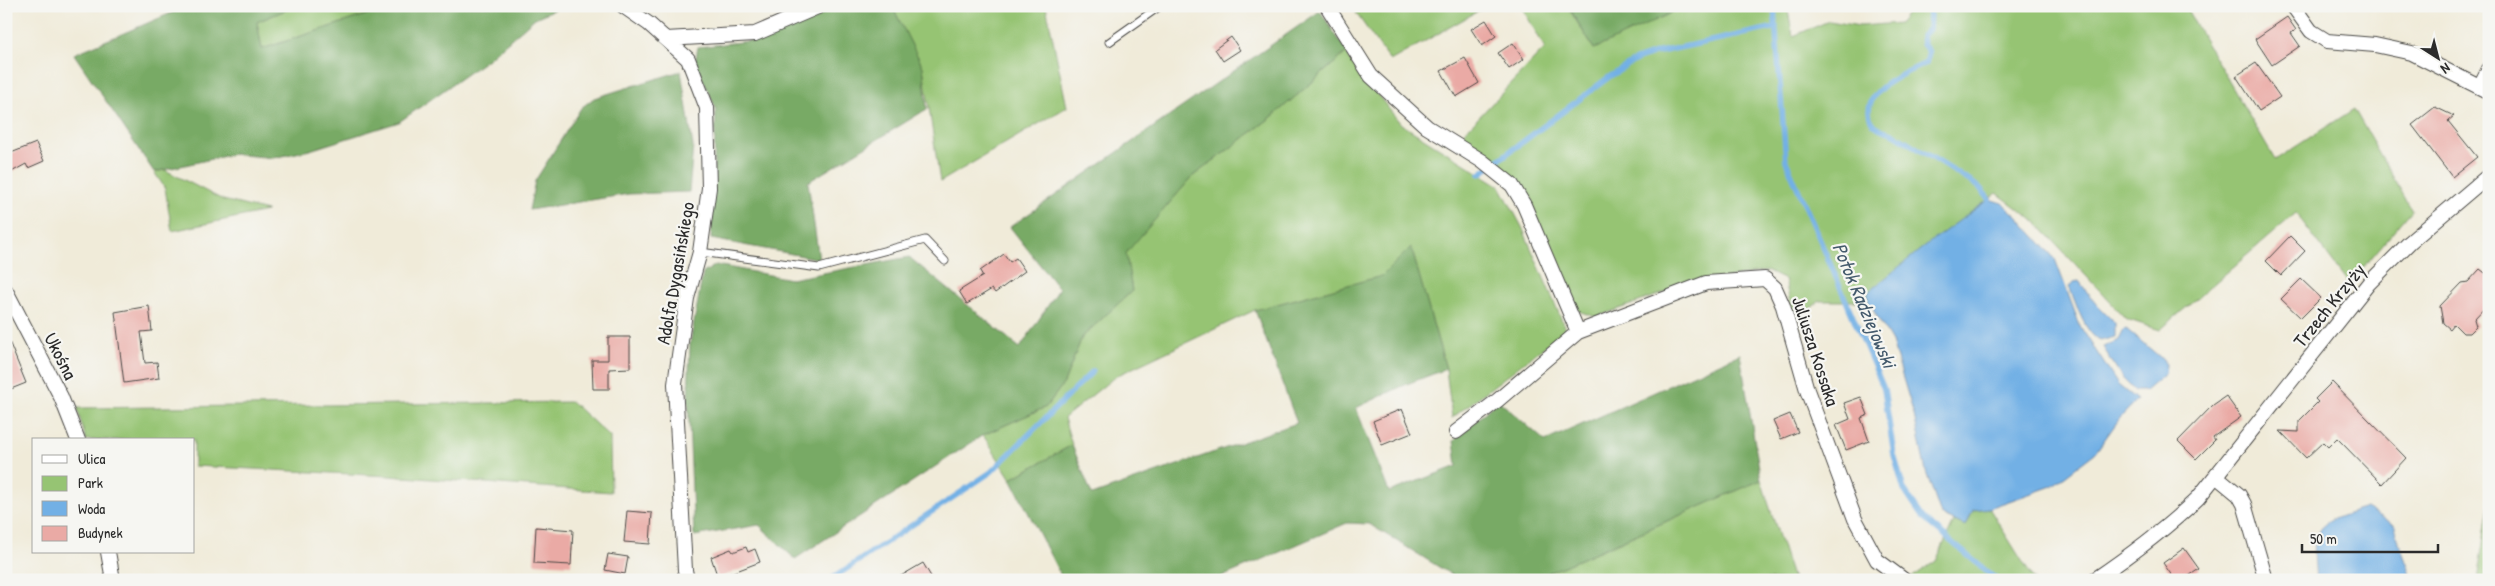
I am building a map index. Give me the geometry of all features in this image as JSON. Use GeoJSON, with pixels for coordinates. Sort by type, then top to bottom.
{"type":"FeatureCollection","features":[{"type":"Feature","properties":{"kind":"street","name":"Adolfa Dygasińskiego"},"geometry":{"type":"LineString","coordinates":[[623,6],[648,24],[688,59],[707,108],[709,188],[700,252],[687,298],[675,384],[687,580]]}},
{"type":"Feature","properties":{"kind":"street"},"geometry":{"type":"LineString","coordinates":[[666,39],[755,34],[820,6]]}},
{"type":"Feature","properties":{"kind":"street"},"geometry":{"type":"LineString","coordinates":[[1327,6],[1371,76],[1427,127],[1497,171],[1512,184],[1524,205],[1578,332]]}},
{"type":"Feature","properties":{"kind":"street"},"geometry":{"type":"LineString","coordinates":[[2293,6],[2311,31],[2327,41],[2375,45],[2412,53],[2484,89],[2489,69]]}},
{"type":"Feature","properties":{"kind":"street","name":"Trzech Krzyży"},"geometry":{"type":"LineString","coordinates":[[2094,580],[2132,554],[2178,518],[2216,476],[2369,283],[2410,242],[2489,175]]}},
{"type":"Feature","properties":{"kind":"street","name":"Juliusza Kossaka"},"geometry":{"type":"LineString","coordinates":[[1456,432],[1498,400],[1578,332],[1706,283],[1765,278],[1775,288],[1783,306],[1807,390],[1855,519],[1877,560],[1904,580]]}},
{"type":"Feature","properties":{"kind":"street","name":"Ukośna"},"geometry":{"type":"LineString","coordinates":[[6,291],[61,397],[77,438]]}},
{"type":"Feature","properties":{"kind":"street"},"geometry":{"type":"LineString","coordinates":[[2216,476],[2239,496],[2244,504],[2266,580]]}},
{"type":"Feature","properties":{"kind":"street"},"geometry":{"type":"LineString","coordinates":[[108,554],[113,580]]}},
{"type":"Feature","properties":{"kind":"lane"},"geometry":{"type":"LineString","coordinates":[[1109,42],[1160,6]]}},
{"type":"Feature","properties":{"kind":"lane"},"geometry":{"type":"LineString","coordinates":[[700,252],[820,268],[925,240],[945,261]]}},
{"type":"Feature","properties":{"kind":"green space"},"geometry":{"type":"Polygon","coordinates":[[[188,6],[295,6],[257,22],[262,49],[393,6],[562,6],[535,18],[488,59],[399,122],[310,150],[273,158],[234,154],[154,172],[74,54],[188,6]]]}},
{"type":"Feature","properties":{"kind":"green space"},"geometry":{"type":"Polygon","coordinates":[[[295,6],[393,6],[262,49],[257,22],[295,6]]]}},
{"type":"Feature","properties":{"kind":"green space"},"geometry":{"type":"Polygon","coordinates":[[[833,6],[892,6],[923,67],[927,109],[808,182],[819,259],[711,239],[716,109],[695,62],[698,47],[757,40],[826,12],[833,6]]]}},
{"type":"Feature","properties":{"kind":"green space"},"geometry":{"type":"Polygon","coordinates":[[[892,6],[1046,6],[1067,107],[940,182],[923,67],[892,6]]]}},
{"type":"Feature","properties":{"kind":"green space"},"geometry":{"type":"Polygon","coordinates":[[[1351,6],[1487,6],[1390,61],[1351,6]]]}},
{"type":"Feature","properties":{"kind":"green space"},"geometry":{"type":"Polygon","coordinates":[[[1521,6],[1567,6],[1594,49],[1683,6],[1787,6],[1793,36],[1829,21],[1860,26],[1900,23],[1910,10],[1910,6],[2189,6],[2186,8],[2275,160],[2354,109],[2412,210],[2349,284],[2296,213],[2160,330],[2126,319],[2037,223],[1997,193],[1868,292],[1868,301],[1820,301],[1794,321],[1785,280],[1766,271],[1684,286],[1596,317],[1578,311],[1523,186],[1456,141],[1545,48],[1521,6]]]}},
{"type":"Feature","properties":{"kind":"green space"},"geometry":{"type":"Polygon","coordinates":[[[1568,6],[1683,6],[1684,7],[1594,49],[1568,6]]]}},
{"type":"Feature","properties":{"kind":"green space"},"geometry":{"type":"Polygon","coordinates":[[[1320,11],[1347,52],[1273,116],[1193,176],[1126,253],[1132,291],[1082,337],[1064,383],[1046,407],[983,435],[795,559],[759,525],[694,536],[688,399],[690,344],[703,273],[716,265],[791,279],[909,257],[1020,348],[1059,289],[1010,227],[1320,11]]]}},
{"type":"Feature","properties":{"kind":"green space"},"geometry":{"type":"Polygon","coordinates":[[[1347,52],[1348,58],[1401,124],[1500,186],[1522,227],[1566,330],[1452,418],[1446,369],[1411,247],[1382,276],[1255,310],[1116,376],[1064,418],[1072,445],[1011,479],[983,435],[1046,407],[1064,383],[1082,337],[1132,291],[1125,253],[1193,176],[1273,116],[1347,52]]]}},
{"type":"Feature","properties":{"kind":"green space"},"geometry":{"type":"Polygon","coordinates":[[[681,71],[693,146],[689,192],[629,194],[529,210],[535,181],[581,108],[594,98],[681,71]]]}},
{"type":"Feature","properties":{"kind":"green space"},"geometry":{"type":"Polygon","coordinates":[[[165,170],[223,200],[267,211],[172,231],[165,188],[154,172],[165,170]]]}},
{"type":"Feature","properties":{"kind":"green space"},"geometry":{"type":"Polygon","coordinates":[[[1411,247],[1446,369],[1407,384],[1356,408],[1389,492],[1457,466],[1454,441],[1498,400],[1545,441],[1740,354],[1761,480],[1532,580],[1460,580],[1369,524],[1347,523],[1215,580],[1063,580],[1011,479],[1072,445],[1092,495],[1297,423],[1255,310],[1382,276],[1411,247]]]}},
{"type":"Feature","properties":{"kind":"green space"},"geometry":{"type":"Polygon","coordinates":[[[572,402],[610,437],[611,492],[389,476],[195,466],[195,438],[85,438],[77,408],[572,402]]]}},
{"type":"Feature","properties":{"kind":"green space"},"geometry":{"type":"Polygon","coordinates":[[[1761,480],[1793,580],[1550,580],[1548,573],[1761,480]]]}},
{"type":"Feature","properties":{"kind":"green space"},"geometry":{"type":"Polygon","coordinates":[[[2489,506],[2489,580],[2477,580],[2489,506]]]}},
{"type":"Feature","properties":{"kind":"green space"},"geometry":{"type":"Polygon","coordinates":[[[1989,508],[2034,580],[1908,580],[1936,561],[1954,521],[1966,526],[1973,510],[1989,508]]]}},
{"type":"Feature","properties":{"kind":"water"},"geometry":{"type":"Polygon","coordinates":[[[1989,199],[2002,203],[2016,215],[2055,259],[2080,326],[2118,385],[2137,400],[2120,418],[2095,453],[2052,486],[1989,508],[1973,510],[1966,526],[1941,515],[1926,472],[1914,415],[1892,342],[1868,301],[1868,292],[1926,245],[1989,199]]]}},
{"type":"Feature","properties":{"kind":"water"},"geometry":{"type":"Polygon","coordinates":[[[2079,281],[2096,304],[2115,323],[2115,337],[2100,341],[2089,331],[2069,287],[2073,282],[2079,281]]]}},
{"type":"Feature","properties":{"kind":"water"},"geometry":{"type":"Polygon","coordinates":[[[2125,328],[2166,364],[2165,374],[2145,391],[2135,391],[2123,379],[2103,347],[2119,340],[2125,328]]]}},
{"type":"Feature","properties":{"kind":"water"},"geometry":{"type":"Polygon","coordinates":[[[2366,508],[2395,526],[2400,546],[2413,580],[2316,580],[2315,547],[2316,537],[2320,529],[2326,523],[2336,518],[2366,508]]]}},
{"type":"Feature","properties":{"kind":"building"},"geometry":{"type":"Polygon","coordinates":[[[2287,17],[2296,30],[2291,33],[2300,46],[2272,65],[2255,39],[2287,17]]]}},
{"type":"Feature","properties":{"kind":"building"},"geometry":{"type":"Polygon","coordinates":[[[1486,20],[1496,36],[1482,46],[1471,29],[1486,20]]]}},
{"type":"Feature","properties":{"kind":"building"},"geometry":{"type":"Polygon","coordinates":[[[1231,37],[1240,50],[1223,61],[1215,49],[1231,37]]]}},
{"type":"Feature","properties":{"kind":"building"},"geometry":{"type":"Polygon","coordinates":[[[1513,43],[1524,59],[1509,69],[1498,53],[1513,43]]]}},
{"type":"Feature","properties":{"kind":"building"},"geometry":{"type":"Polygon","coordinates":[[[1465,58],[1479,83],[1456,97],[1441,71],[1465,58]]]}},
{"type":"Feature","properties":{"kind":"building"},"geometry":{"type":"Polygon","coordinates":[[[2256,63],[2280,97],[2259,111],[2236,76],[2256,63]]]}},
{"type":"Feature","properties":{"kind":"building"},"geometry":{"type":"Polygon","coordinates":[[[2435,107],[2454,116],[2448,121],[2477,157],[2452,177],[2412,125],[2435,107]]]}},
{"type":"Feature","properties":{"kind":"building"},"geometry":{"type":"Polygon","coordinates":[[[36,143],[44,161],[28,168],[26,164],[6,175],[6,155],[36,143]]]}},
{"type":"Feature","properties":{"kind":"building"},"geometry":{"type":"Polygon","coordinates":[[[2290,236],[2305,251],[2281,276],[2266,261],[2290,236]]]}},
{"type":"Feature","properties":{"kind":"building"},"geometry":{"type":"Polygon","coordinates":[[[1004,254],[1010,262],[1016,258],[1025,271],[995,293],[992,289],[967,304],[959,291],[983,276],[980,271],[1004,254]]]}},
{"type":"Feature","properties":{"kind":"building"},"geometry":{"type":"Polygon","coordinates":[[[2480,269],[2489,276],[2489,303],[2474,319],[2476,326],[2469,333],[2463,333],[2454,324],[2450,329],[2443,323],[2440,306],[2462,283],[2468,282],[2480,269]]]}},
{"type":"Feature","properties":{"kind":"building"},"geometry":{"type":"Polygon","coordinates":[[[2301,279],[2321,298],[2301,318],[2281,299],[2301,279]]]}},
{"type":"Feature","properties":{"kind":"building"},"geometry":{"type":"Polygon","coordinates":[[[149,306],[152,331],[141,332],[145,363],[157,362],[159,378],[124,383],[115,312],[149,306]]]}},
{"type":"Feature","properties":{"kind":"building"},"geometry":{"type":"Polygon","coordinates":[[[6,334],[26,383],[6,391],[6,334]]]}},
{"type":"Feature","properties":{"kind":"building"},"geometry":{"type":"Polygon","coordinates":[[[608,337],[630,337],[630,368],[609,369],[609,389],[593,389],[592,360],[608,360],[608,337]]]}},
{"type":"Feature","properties":{"kind":"building"},"geometry":{"type":"Polygon","coordinates":[[[2332,382],[2406,458],[2382,484],[2337,438],[2328,447],[2323,442],[2306,458],[2280,431],[2299,432],[2299,421],[2318,402],[2315,399],[2332,382]]]}},
{"type":"Feature","properties":{"kind":"building"},"geometry":{"type":"Polygon","coordinates":[[[2226,396],[2241,417],[2213,437],[2215,440],[2196,459],[2178,441],[2213,405],[2226,396]]]}},
{"type":"Feature","properties":{"kind":"building"},"geometry":{"type":"Polygon","coordinates":[[[1861,397],[1868,415],[1861,418],[1869,441],[1846,450],[1836,425],[1850,419],[1844,403],[1861,397]]]}},
{"type":"Feature","properties":{"kind":"building"},"geometry":{"type":"Polygon","coordinates":[[[1402,409],[1412,433],[1382,445],[1373,421],[1402,409]]]}},
{"type":"Feature","properties":{"kind":"building"},"geometry":{"type":"Polygon","coordinates":[[[1790,414],[1798,432],[1781,439],[1773,421],[1790,414]]]}},
{"type":"Feature","properties":{"kind":"building"},"geometry":{"type":"Polygon","coordinates":[[[627,511],[652,513],[650,544],[624,542],[627,511]]]}},
{"type":"Feature","properties":{"kind":"building"},"geometry":{"type":"Polygon","coordinates":[[[536,527],[573,530],[571,565],[534,563],[536,527]]]}},
{"type":"Feature","properties":{"kind":"building"},"geometry":{"type":"Polygon","coordinates":[[[746,547],[748,552],[755,549],[760,562],[718,578],[711,557],[731,549],[733,552],[746,547]]]}},
{"type":"Feature","properties":{"kind":"building"},"geometry":{"type":"Polygon","coordinates":[[[2184,548],[2199,569],[2183,580],[2175,580],[2163,563],[2184,548]]]}},
{"type":"Feature","properties":{"kind":"building"},"geometry":{"type":"Polygon","coordinates":[[[608,554],[628,557],[625,574],[605,570],[608,554]]]}},
{"type":"Feature","properties":{"kind":"building"},"geometry":{"type":"Polygon","coordinates":[[[923,563],[933,580],[894,580],[923,563]]]}},
{"type":"Feature","properties":{"kind":"waterway","name":"Potok Radziejowski"},"geometry":{"type":"LineString","coordinates":[[1774,6],[1786,161],[1884,389],[1894,455],[1904,490],[1923,518],[1997,580]]}},
{"type":"Feature","properties":{"kind":"waterway"},"geometry":{"type":"LineString","coordinates":[[1927,6],[1930,15],[1929,29],[1922,36],[1923,44],[1929,52],[1926,63],[1899,76],[1875,95],[1870,103],[1871,121],[1877,127],[1893,133],[1979,187],[1989,199]]}},
{"type":"Feature","properties":{"kind":"waterway"},"geometry":{"type":"LineString","coordinates":[[1480,174],[1609,77],[1636,60],[1655,53],[1776,27]]}},
{"type":"Feature","properties":{"kind":"waterway"},"geometry":{"type":"LineString","coordinates":[[830,580],[991,472],[1093,371]]}}]}
